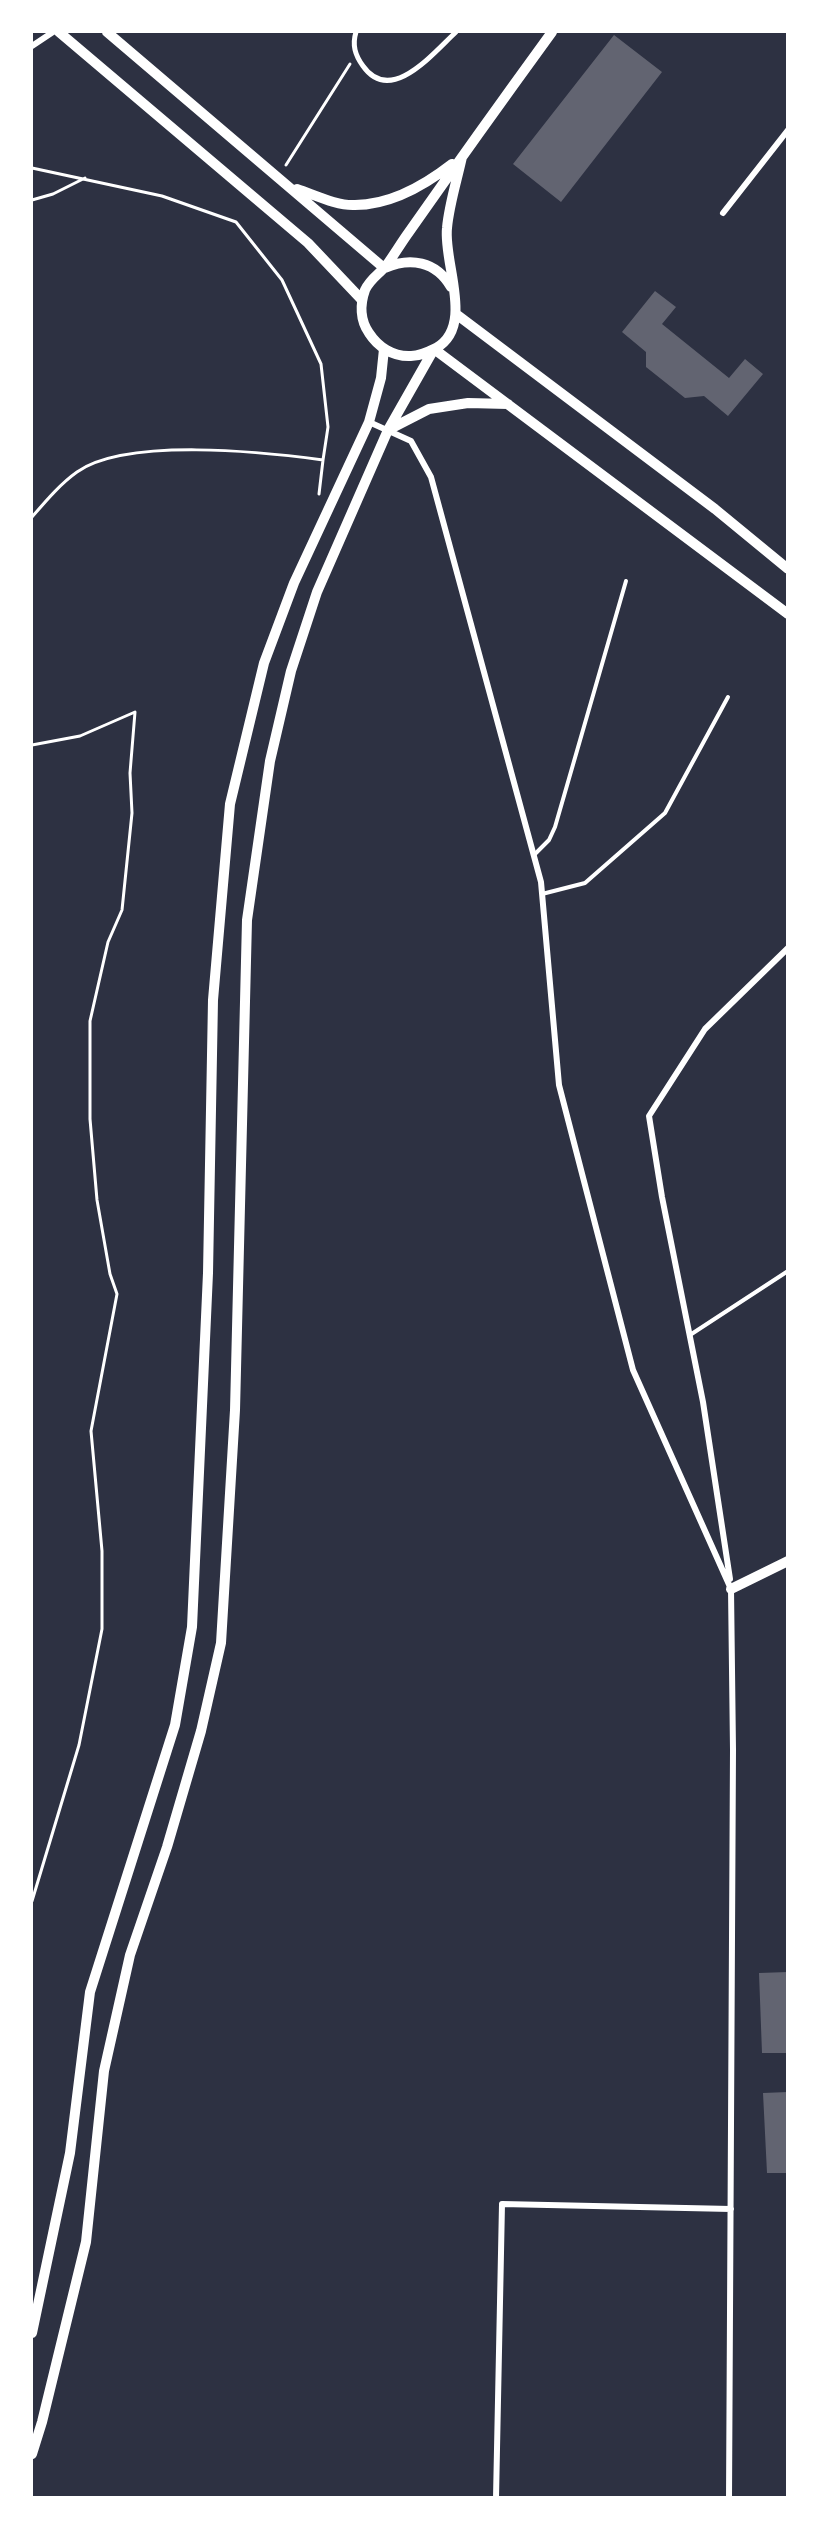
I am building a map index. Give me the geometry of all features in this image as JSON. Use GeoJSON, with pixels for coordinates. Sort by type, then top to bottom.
{"type":"FeatureCollection","features":[{"type":"Feature","properties":{"kind":"main road"},"geometry":{"type":"LineString","coordinates":[[59,32],[308,243],[362,300]]}},
{"type":"Feature","properties":{"kind":"main road"},"geometry":{"type":"LineString","coordinates":[[107,32],[384,268]]}},
{"type":"Feature","properties":{"kind":"main road"},"geometry":{"type":"LineString","coordinates":[[384,268],[552,32]]}},
{"type":"Feature","properties":{"kind":"main road"},"geometry":{"type":"LineString","coordinates":[[290,187],[354,206],[387,200],[433,179],[462,157]]}},
{"type":"Feature","properties":{"kind":"main road"},"geometry":{"type":"LineString","coordinates":[[32,2454],[86,2242],[104,2071],[130,1955],[167,1847],[201,1731],[221,1643],[235,1410],[247,920],[270,761],[291,671],[317,592],[388,430],[434,350],[448,338],[456,314],[456,298],[447,259],[447,228],[462,157]]}},
{"type":"Feature","properties":{"kind":"main road"},"geometry":{"type":"LineString","coordinates":[[434,350],[411,356],[384,349],[373,340],[365,328],[362,300],[374,276],[384,268],[398,262],[413,261],[428,265],[445,278],[456,298]]}},
{"type":"Feature","properties":{"kind":"main road"},"geometry":{"type":"LineString","coordinates":[[456,314],[715,509],[788,569]]}},
{"type":"Feature","properties":{"kind":"main road"},"geometry":{"type":"LineString","coordinates":[[32,2333],[70,2153],[90,1992],[175,1725],[192,1627],[208,1273],[213,1000],[230,804],[268,653],[294,583],[369,422],[381,378],[384,349]]}},
{"type":"Feature","properties":{"kind":"main road"},"geometry":{"type":"LineString","coordinates":[[434,350],[788,614]]}},
{"type":"Feature","properties":{"kind":"main road"},"geometry":{"type":"LineString","coordinates":[[388,430],[429,409],[468,403],[508,404]]}},
{"type":"Feature","properties":{"kind":"main road"},"geometry":{"type":"LineString","coordinates":[[731,1589],[788,1561]]}},
{"type":"Feature","properties":{"kind":"street"},"geometry":{"type":"LineString","coordinates":[[32,46],[54,32]]}},
{"type":"Feature","properties":{"kind":"street"},"geometry":{"type":"LineString","coordinates":[[356,32],[356,55],[370,75],[381,80],[392,81],[416,68],[456,32]]}},
{"type":"Feature","properties":{"kind":"street"},"geometry":{"type":"LineString","coordinates":[[723,213],[788,130]]}},
{"type":"Feature","properties":{"kind":"street"},"geometry":{"type":"LineString","coordinates":[[369,422],[411,441],[430,477],[534,855],[542,894],[559,1085],[633,1370],[731,1589]]}},
{"type":"Feature","properties":{"kind":"street"},"geometry":{"type":"LineString","coordinates":[[729,2498],[734,1750],[731,1589],[703,1402],[649,1116],[705,1029],[788,948]]}},
{"type":"Feature","properties":{"kind":"street"},"geometry":{"type":"LineString","coordinates":[[496,2498],[502,2204],[731,2209]]}},
{"type":"Feature","properties":{"kind":"lane"},"geometry":{"type":"LineString","coordinates":[[534,855],[549,840],[555,827],[626,581]]}},
{"type":"Feature","properties":{"kind":"lane"},"geometry":{"type":"LineString","coordinates":[[542,894],[585,883],[665,813],[728,697]]}},
{"type":"Feature","properties":{"kind":"lane"},"geometry":{"type":"LineString","coordinates":[[690,1335],[788,1271]]}},
{"type":"Feature","properties":{"kind":"path"},"geometry":{"type":"LineString","coordinates":[[278,177],[356,55]]}},
{"type":"Feature","properties":{"kind":"path"},"geometry":{"type":"LineString","coordinates":[[32,168],[162,196],[236,222],[282,280],[321,364],[328,427],[323,460],[259,451],[176,450],[108,459],[78,471],[32,517]]}},
{"type":"Feature","properties":{"kind":"path"},"geometry":{"type":"LineString","coordinates":[[32,200],[53,194],[86,178]]}},
{"type":"Feature","properties":{"kind":"path"},"geometry":{"type":"LineString","coordinates":[[32,745],[80,736],[135,712],[130,773],[132,813],[122,910],[108,942],[90,1021],[90,1119],[96,1188],[104,1245],[117,1294],[91,1431],[102,1551],[102,1629],[79,1745],[32,1900]]}},
{"type":"Feature","properties":{"kind":"building"},"geometry":{"type":"Polygon","coordinates":[[[614,35],[662,72],[561,202],[513,164],[614,35]]]}},
{"type":"Feature","properties":{"kind":"building"},"geometry":{"type":"Polygon","coordinates":[[[655,291],[676,307],[662,324],[729,378],[745,359],[763,374],[728,416],[704,396],[685,398],[646,367],[646,352],[622,332],[655,291]]]}},
{"type":"Feature","properties":{"kind":"building"},"geometry":{"type":"Polygon","coordinates":[[[788,1972],[788,2053],[762,2053],[759,1973],[788,1972]]]}},
{"type":"Feature","properties":{"kind":"building"},"geometry":{"type":"Polygon","coordinates":[[[788,2092],[788,2173],[767,2173],[763,2093],[788,2092]]]}}]}
